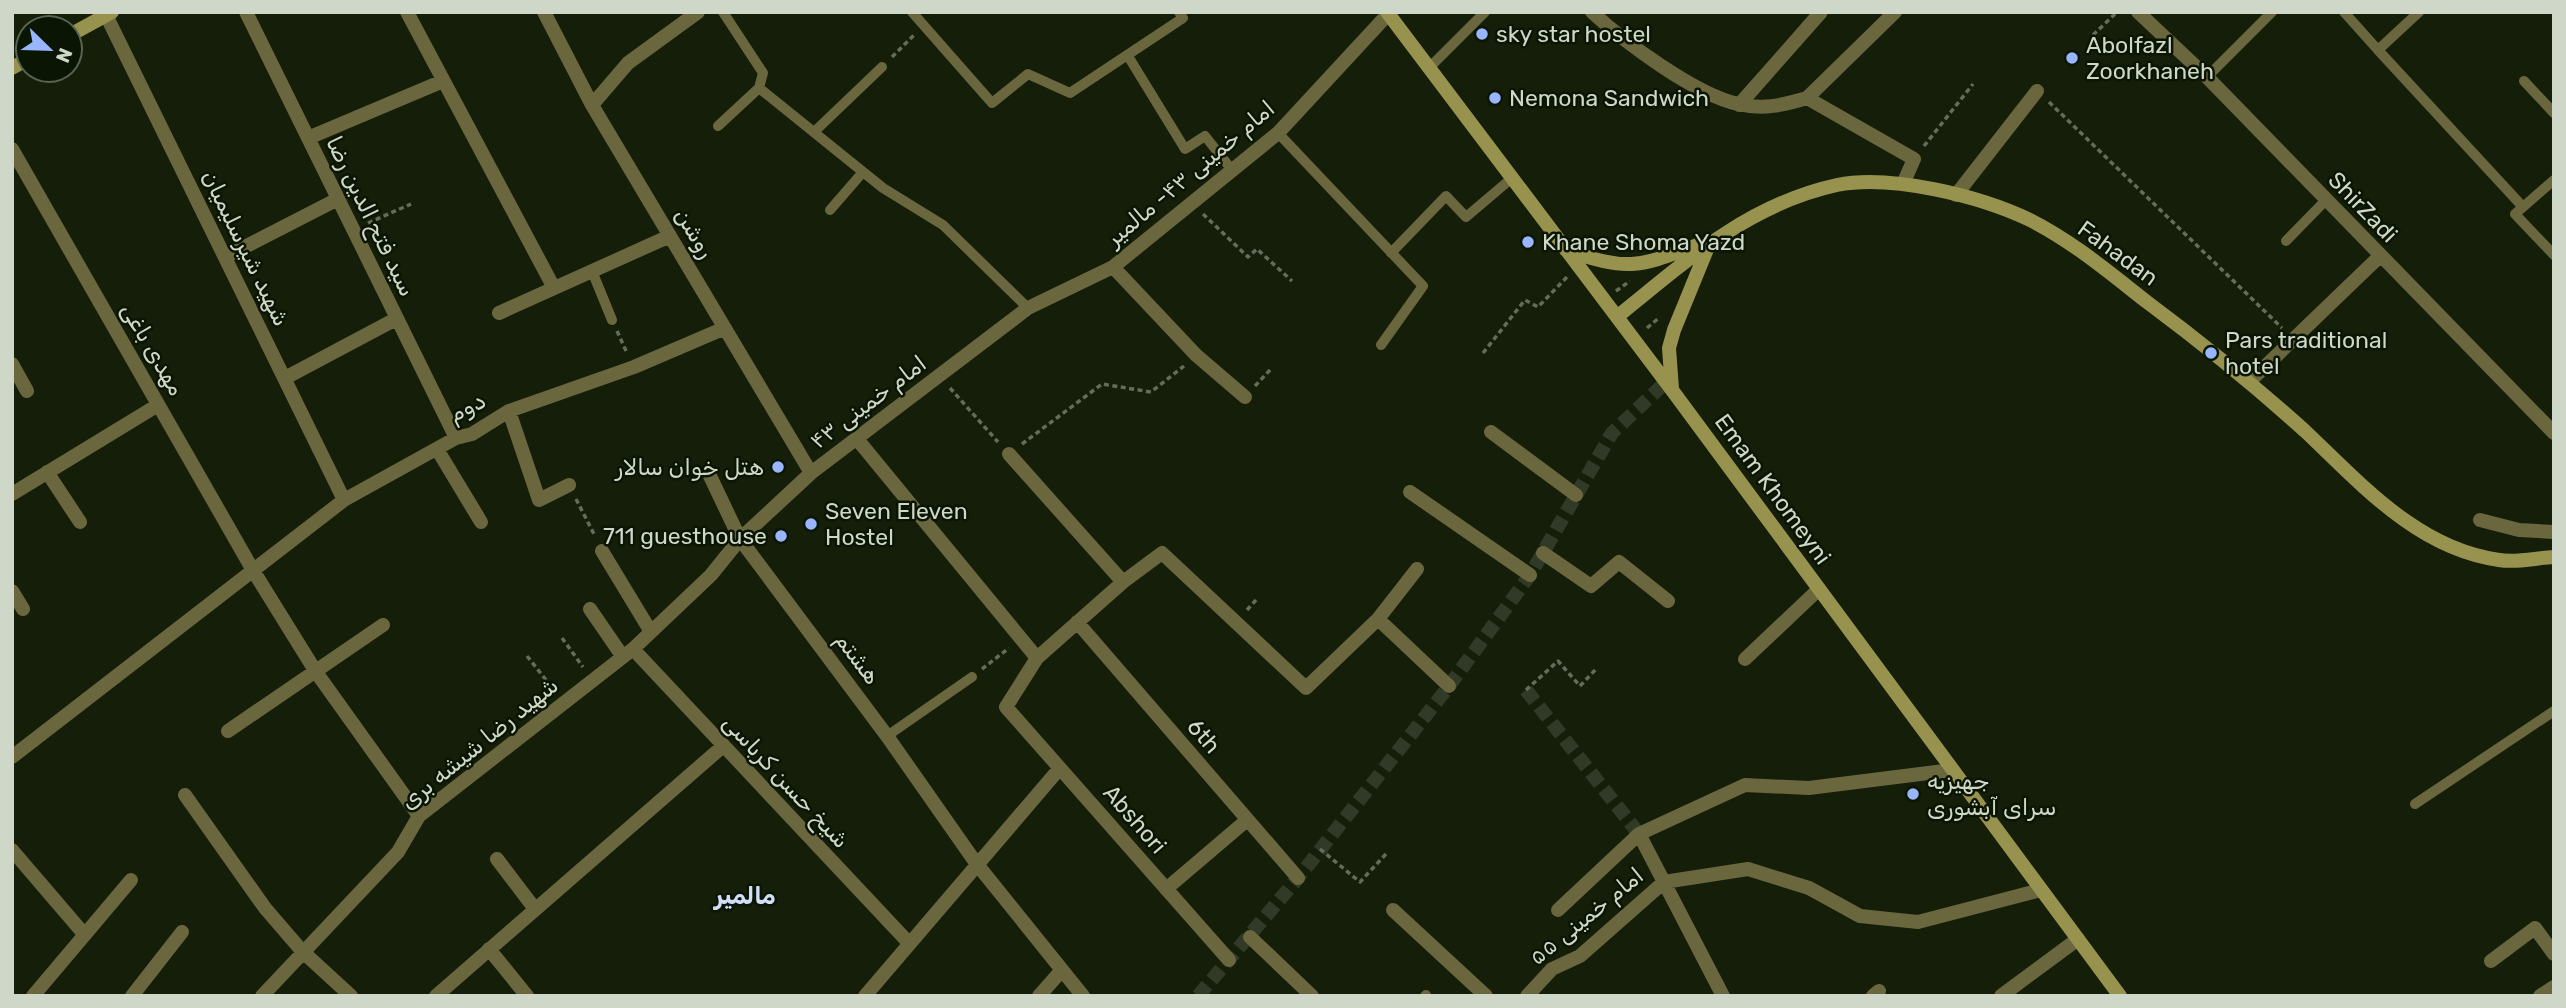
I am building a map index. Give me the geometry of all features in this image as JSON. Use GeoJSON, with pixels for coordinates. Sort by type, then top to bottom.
{"type":"FeatureCollection","features":[{"type":"Feature","properties":{"kind":"street","name":"سید فتح الدین رضا"},"geometry":{"type":"LineString","coordinates":[[246,12],[456,438]]}},
{"type":"Feature","properties":{"kind":"street"},"geometry":{"type":"LineString","coordinates":[[407,12],[554,288]]}},
{"type":"Feature","properties":{"kind":"street","name":"روشن"},"geometry":{"type":"LineString","coordinates":[[544,12],[592,105],[811,473]]}},
{"type":"Feature","properties":{"kind":"street"},"geometry":{"type":"LineString","coordinates":[[592,105],[628,63],[698,12]]}},
{"type":"Feature","properties":{"kind":"street"},"geometry":{"type":"LineString","coordinates":[[1592,12],[1618,36],[1714,96],[1739,105],[1774,107],[1807,98],[1895,12]]}},
{"type":"Feature","properties":{"kind":"street"},"geometry":{"type":"LineString","coordinates":[[1739,105],[1821,12]]}},
{"type":"Feature","properties":{"kind":"street","name":"ShirZadi"},"geometry":{"type":"LineString","coordinates":[[2138,12],[2207,77],[2379,257],[2551,423]]}},
{"type":"Feature","properties":{"kind":"street","name":"Emam Khomeyni"},"geometry":{"type":"LineString","coordinates":[[1388,13],[1672,390],[2120,996]]}},
{"type":"Feature","properties":{"kind":"street","name":"امام خمینی ۴۳- مالمیر"},"geometry":{"type":"LineString","coordinates":[[1028,308],[1113,267],[1278,133],[1388,13]]}},
{"type":"Feature","properties":{"kind":"street"},"geometry":{"type":"LineString","coordinates":[[84,28],[109,14]]}},
{"type":"Feature","properties":{"kind":"street","name":"شهید شیرسلیمیان"},"geometry":{"type":"LineString","coordinates":[[109,14],[344,500]]}},
{"type":"Feature","properties":{"kind":"street"},"geometry":{"type":"LineString","coordinates":[[308,138],[443,81]]}},
{"type":"Feature","properties":{"kind":"street"},"geometry":{"type":"LineString","coordinates":[[1956,195],[2037,91]]}},
{"type":"Feature","properties":{"kind":"street"},"geometry":{"type":"LineString","coordinates":[[1807,98],[1914,159],[1903,184]]}},
{"type":"Feature","properties":{"kind":"street","name":"مهدی باغی"},"geometry":{"type":"LineString","coordinates":[[12,149],[254,572],[317,672],[419,816]]}},
{"type":"Feature","properties":{"kind":"street","name":"Fahadan"},"geometry":{"type":"LineString","coordinates":[[1617,317],[1712,240],[1787,201],[1839,185],[1903,184],[1956,195],[1990,204],[2032,221],[2103,267],[2250,381],[2399,519],[2453,546],[2498,560],[2554,557]]}},
{"type":"Feature","properties":{"kind":"street"},"geometry":{"type":"LineString","coordinates":[[225,257],[338,199]]}},
{"type":"Feature","properties":{"kind":"street"},"geometry":{"type":"LineString","coordinates":[[499,313],[670,236]]}},
{"type":"Feature","properties":{"kind":"street"},"geometry":{"type":"LineString","coordinates":[[1566,250],[1616,266],[1645,264],[1712,240]]}},
{"type":"Feature","properties":{"kind":"street"},"geometry":{"type":"LineString","coordinates":[[1672,390],[1669,358],[1674,330],[1712,240]]}},
{"type":"Feature","properties":{"kind":"street"},"geometry":{"type":"LineString","coordinates":[[2250,381],[2379,257]]}},
{"type":"Feature","properties":{"kind":"street"},"geometry":{"type":"LineString","coordinates":[[1113,267],[1196,355],[1245,397]]}},
{"type":"Feature","properties":{"kind":"street","name":"امام خمینی ۴۳"},"geometry":{"type":"LineString","coordinates":[[740,539],[811,473],[1028,308]]}},
{"type":"Feature","properties":{"kind":"street"},"geometry":{"type":"LineString","coordinates":[[285,378],[396,319]]}},
{"type":"Feature","properties":{"kind":"street","name":"دوم"},"geometry":{"type":"LineString","coordinates":[[12,757],[344,500],[456,438],[472,434],[509,411],[634,368],[725,328]]}},
{"type":"Feature","properties":{"kind":"street"},"geometry":{"type":"LineString","coordinates":[[12,364],[27,391]]}},
{"type":"Feature","properties":{"kind":"street"},"geometry":{"type":"LineString","coordinates":[[12,494],[158,405]]}},
{"type":"Feature","properties":{"kind":"street"},"geometry":{"type":"LineString","coordinates":[[509,411],[539,500],[569,485]]}},
{"type":"Feature","properties":{"kind":"street"},"geometry":{"type":"LineString","coordinates":[[1491,432],[1576,495]]}},
{"type":"Feature","properties":{"kind":"street"},"geometry":{"type":"LineString","coordinates":[[857,439],[1037,658],[1122,582],[1162,553],[1306,688],[1378,618],[1417,569]]}},
{"type":"Feature","properties":{"kind":"street"},"geometry":{"type":"LineString","coordinates":[[437,449],[481,522]]}},
{"type":"Feature","properties":{"kind":"street"},"geometry":{"type":"LineString","coordinates":[[1009,454],[1122,582]]}},
{"type":"Feature","properties":{"kind":"street"},"geometry":{"type":"LineString","coordinates":[[47,472],[80,522]]}},
{"type":"Feature","properties":{"kind":"street","name":"هشتم"},"geometry":{"type":"LineString","coordinates":[[710,476],[740,539],[887,736],[976,863],[1083,996]]}},
{"type":"Feature","properties":{"kind":"street"},"geometry":{"type":"LineString","coordinates":[[1410,492],[1530,575]]}},
{"type":"Feature","properties":{"kind":"street"},"geometry":{"type":"LineString","coordinates":[[2480,520],[2519,530],[2554,532]]}},
{"type":"Feature","properties":{"kind":"street","name":"شهید رضا شیشه بری"},"geometry":{"type":"LineString","coordinates":[[261,996],[398,852],[419,816],[628,653],[711,575],[740,539]]}},
{"type":"Feature","properties":{"kind":"street"},"geometry":{"type":"LineString","coordinates":[[602,551],[651,632]]}},
{"type":"Feature","properties":{"kind":"street"},"geometry":{"type":"LineString","coordinates":[[1544,553],[1591,586],[1619,562],[1668,601]]}},
{"type":"Feature","properties":{"kind":"street"},"geometry":{"type":"LineString","coordinates":[[1745,659],[1819,589]]}},
{"type":"Feature","properties":{"kind":"street"},"geometry":{"type":"LineString","coordinates":[[12,592],[23,609]]}},
{"type":"Feature","properties":{"kind":"street","name":"شیخ حسن کرباسی"},"geometry":{"type":"LineString","coordinates":[[590,609],[628,653],[722,747],[908,942]]}},
{"type":"Feature","properties":{"kind":"street"},"geometry":{"type":"LineString","coordinates":[[1378,618],[1450,686]]}},
{"type":"Feature","properties":{"kind":"street","name":"6th"},"geometry":{"type":"LineString","coordinates":[[1077,622],[1297,878]]}},
{"type":"Feature","properties":{"kind":"street"},"geometry":{"type":"LineString","coordinates":[[228,731],[383,625]]}},
{"type":"Feature","properties":{"kind":"street","name":"Abshori"},"geometry":{"type":"LineString","coordinates":[[1037,658],[1006,707],[1229,960]]}},
{"type":"Feature","properties":{"kind":"street"},"geometry":{"type":"LineString","coordinates":[[436,996],[722,747]]}},
{"type":"Feature","properties":{"kind":"street"},"geometry":{"type":"LineString","coordinates":[[865,996],[908,942],[1060,768]]}},
{"type":"Feature","properties":{"kind":"street"},"geometry":{"type":"LineString","coordinates":[[1558,910],[1639,834],[1745,785],[1809,788],[1952,769]]}},
{"type":"Feature","properties":{"kind":"street"},"geometry":{"type":"LineString","coordinates":[[184,795],[265,908],[302,951],[351,996]]}},
{"type":"Feature","properties":{"kind":"street"},"geometry":{"type":"LineString","coordinates":[[1166,889],[1247,820]]}},
{"type":"Feature","properties":{"kind":"street"},"geometry":{"type":"LineString","coordinates":[[1639,834],[1723,996]]}},
{"type":"Feature","properties":{"kind":"street"},"geometry":{"type":"LineString","coordinates":[[12,850],[84,934]]}},
{"type":"Feature","properties":{"kind":"street"},"geometry":{"type":"LineString","coordinates":[[497,859],[535,909]]}},
{"type":"Feature","properties":{"kind":"street","name":"امام خمینی ۵۵"},"geometry":{"type":"LineString","coordinates":[[1530,994],[1552,969],[1580,956],[1664,881],[1748,869],[1809,888],[1860,916],[1918,922],[2041,890]]}},
{"type":"Feature","properties":{"kind":"street"},"geometry":{"type":"LineString","coordinates":[[33,996],[131,880]]}},
{"type":"Feature","properties":{"kind":"street"},"geometry":{"type":"LineString","coordinates":[[1393,910],[1486,996]]}},
{"type":"Feature","properties":{"kind":"street"},"geometry":{"type":"LineString","coordinates":[[2491,961],[2535,928],[2554,954]]}},
{"type":"Feature","properties":{"kind":"street"},"geometry":{"type":"LineString","coordinates":[[132,996],[182,932]]}},
{"type":"Feature","properties":{"kind":"street"},"geometry":{"type":"LineString","coordinates":[[1250,937],[1312,996]]}},
{"type":"Feature","properties":{"kind":"street"},"geometry":{"type":"LineString","coordinates":[[2001,996],[2078,939]]}},
{"type":"Feature","properties":{"kind":"street"},"geometry":{"type":"LineString","coordinates":[[489,949],[527,996]]}},
{"type":"Feature","properties":{"kind":"street"},"geometry":{"type":"LineString","coordinates":[[1039,996],[1062,970]]}},
{"type":"Feature","properties":{"kind":"street"},"geometry":{"type":"LineString","coordinates":[[2540,996],[2554,987]]}},
{"type":"Feature","properties":{"kind":"lane"},"geometry":{"type":"LineString","coordinates":[[718,127],[760,88],[763,73],[723,12]]}},
{"type":"Feature","properties":{"kind":"lane"},"geometry":{"type":"LineString","coordinates":[[912,12],[992,103],[1028,74],[1070,93],[1183,19],[1179,12]]}},
{"type":"Feature","properties":{"kind":"lane"},"geometry":{"type":"LineString","coordinates":[[1430,67],[1485,12]]}},
{"type":"Feature","properties":{"kind":"lane"},"geometry":{"type":"LineString","coordinates":[[2207,77],[2272,12]]}},
{"type":"Feature","properties":{"kind":"lane"},"geometry":{"type":"LineString","coordinates":[[2344,12],[2523,207]]}},
{"type":"Feature","properties":{"kind":"lane"},"geometry":{"type":"LineString","coordinates":[[2378,50],[2419,12]]}},
{"type":"Feature","properties":{"kind":"lane"},"geometry":{"type":"LineString","coordinates":[[1128,56],[1185,149],[1205,136],[1232,170]]}},
{"type":"Feature","properties":{"kind":"lane"},"geometry":{"type":"LineString","coordinates":[[814,132],[883,67]]}},
{"type":"Feature","properties":{"kind":"lane"},"geometry":{"type":"LineString","coordinates":[[2524,81],[2554,113]]}},
{"type":"Feature","properties":{"kind":"lane"},"geometry":{"type":"LineString","coordinates":[[760,88],[883,188],[943,225],[1028,308]]}},
{"type":"Feature","properties":{"kind":"lane"},"geometry":{"type":"LineString","coordinates":[[1278,133],[1423,286],[1381,345]]}},
{"type":"Feature","properties":{"kind":"lane"},"geometry":{"type":"LineString","coordinates":[[830,210],[863,172]]}},
{"type":"Feature","properties":{"kind":"lane"},"geometry":{"type":"LineString","coordinates":[[1391,253],[1446,196],[1466,217],[1512,178]]}},
{"type":"Feature","properties":{"kind":"lane"},"geometry":{"type":"LineString","coordinates":[[2554,180],[2515,214],[2554,255]]}},
{"type":"Feature","properties":{"kind":"lane"},"geometry":{"type":"LineString","coordinates":[[2286,241],[2325,201]]}},
{"type":"Feature","properties":{"kind":"lane"},"geometry":{"type":"LineString","coordinates":[[592,271],[612,320]]}},
{"type":"Feature","properties":{"kind":"lane"},"geometry":{"type":"LineString","coordinates":[[887,736],[972,677]]}},
{"type":"Feature","properties":{"kind":"lane"},"geometry":{"type":"LineString","coordinates":[[2415,804],[2554,711]]}},
{"type":"Feature","properties":{"kind":"path"},"geometry":{"type":"LineString","coordinates":[[2093,36],[2117,12]]}},
{"type":"Feature","properties":{"kind":"path"},"geometry":{"type":"LineString","coordinates":[[883,67],[923,26]]}},
{"type":"Feature","properties":{"kind":"path"},"geometry":{"type":"LineString","coordinates":[[1914,159],[1973,84]]}},
{"type":"Feature","properties":{"kind":"path"},"geometry":{"type":"LineString","coordinates":[[2037,91],[2294,339]]}},
{"type":"Feature","properties":{"kind":"path"},"geometry":{"type":"LineString","coordinates":[[1192,203],[1248,257],[1257,250],[1292,281]]}},
{"type":"Feature","properties":{"kind":"path"},"geometry":{"type":"LineString","coordinates":[[354,230],[411,204]]}},
{"type":"Feature","properties":{"kind":"path"},"geometry":{"type":"LineString","coordinates":[[1483,353],[1525,300],[1538,307],[1578,266]]}},
{"type":"Feature","properties":{"kind":"path"},"geometry":{"type":"LineString","coordinates":[[1634,340],[1667,311]]}},
{"type":"Feature","properties":{"kind":"path"},"geometry":{"type":"LineString","coordinates":[[612,320],[634,368]]}},
{"type":"Feature","properties":{"kind":"path"},"geometry":{"type":"LineString","coordinates":[[940,376],[1009,454],[1102,384],[1151,392],[1196,355]]}},
{"type":"Feature","properties":{"kind":"path"},"geometry":{"type":"LineString","coordinates":[[569,485],[602,551]]}},
{"type":"Feature","properties":{"kind":"path"},"geometry":{"type":"LineString","coordinates":[[562,638],[593,680]]}},
{"type":"Feature","properties":{"kind":"path"},"geometry":{"type":"LineString","coordinates":[[972,677],[1021,639]]}},
{"type":"Feature","properties":{"kind":"path"},"geometry":{"type":"LineString","coordinates":[[527,656],[564,702]]}},
{"type":"Feature","properties":{"kind":"path"},"geometry":{"type":"LineString","coordinates":[[1527,690],[1558,662],[1580,686],[1597,668]]}},
{"type":"Feature","properties":{"kind":"path"},"geometry":{"type":"LineString","coordinates":[[1320,849],[1360,881],[1386,854]]}},
{"type":"Feature","properties":{"kind":"tunnel"},"geometry":{"type":"LineString","coordinates":[[1198,996],[1298,878],[1449,686],[1530,575],[1612,433],[1666,382]]}},
{"type":"Feature","properties":{"kind":"tunnel"},"geometry":{"type":"LineString","coordinates":[[1526,690],[1639,834]]}},
{"type":"Feature","properties":{"kind":"place","name":"sky star hostel"},"geometry":{"type":"Point","coordinates":[1482,34]}},
{"type":"Feature","properties":{"kind":"place","name":"Abolfazl Zoorkhaneh"},"geometry":{"type":"Point","coordinates":[2072,58]}},
{"type":"Feature","properties":{"kind":"place","name":"Nemona Sandwich"},"geometry":{"type":"Point","coordinates":[1495,98]}},
{"type":"Feature","properties":{"kind":"place","name":"Khane Shoma Yazd"},"geometry":{"type":"Point","coordinates":[1528,242]}},
{"type":"Feature","properties":{"kind":"place","name":"Pars traditional hotel"},"geometry":{"type":"Point","coordinates":[2211,353]}},
{"type":"Feature","properties":{"kind":"place","name":"هتل خوان سالار"},"geometry":{"type":"Point","coordinates":[778,467]}},
{"type":"Feature","properties":{"kind":"place","name":"Seven Eleven Hostel"},"geometry":{"type":"Point","coordinates":[811,524]}},
{"type":"Feature","properties":{"kind":"place","name":"711 guesthouse"},"geometry":{"type":"Point","coordinates":[781,536]}},
{"type":"Feature","properties":{"kind":"place","name":"جهیزیه سرای آبشوری"},"geometry":{"type":"Point","coordinates":[1913,794]}},
{"type":"Feature","properties":{"kind":"district","name":"مالمیر"},"geometry":{"type":"Point","coordinates":[745,896]}}]}
